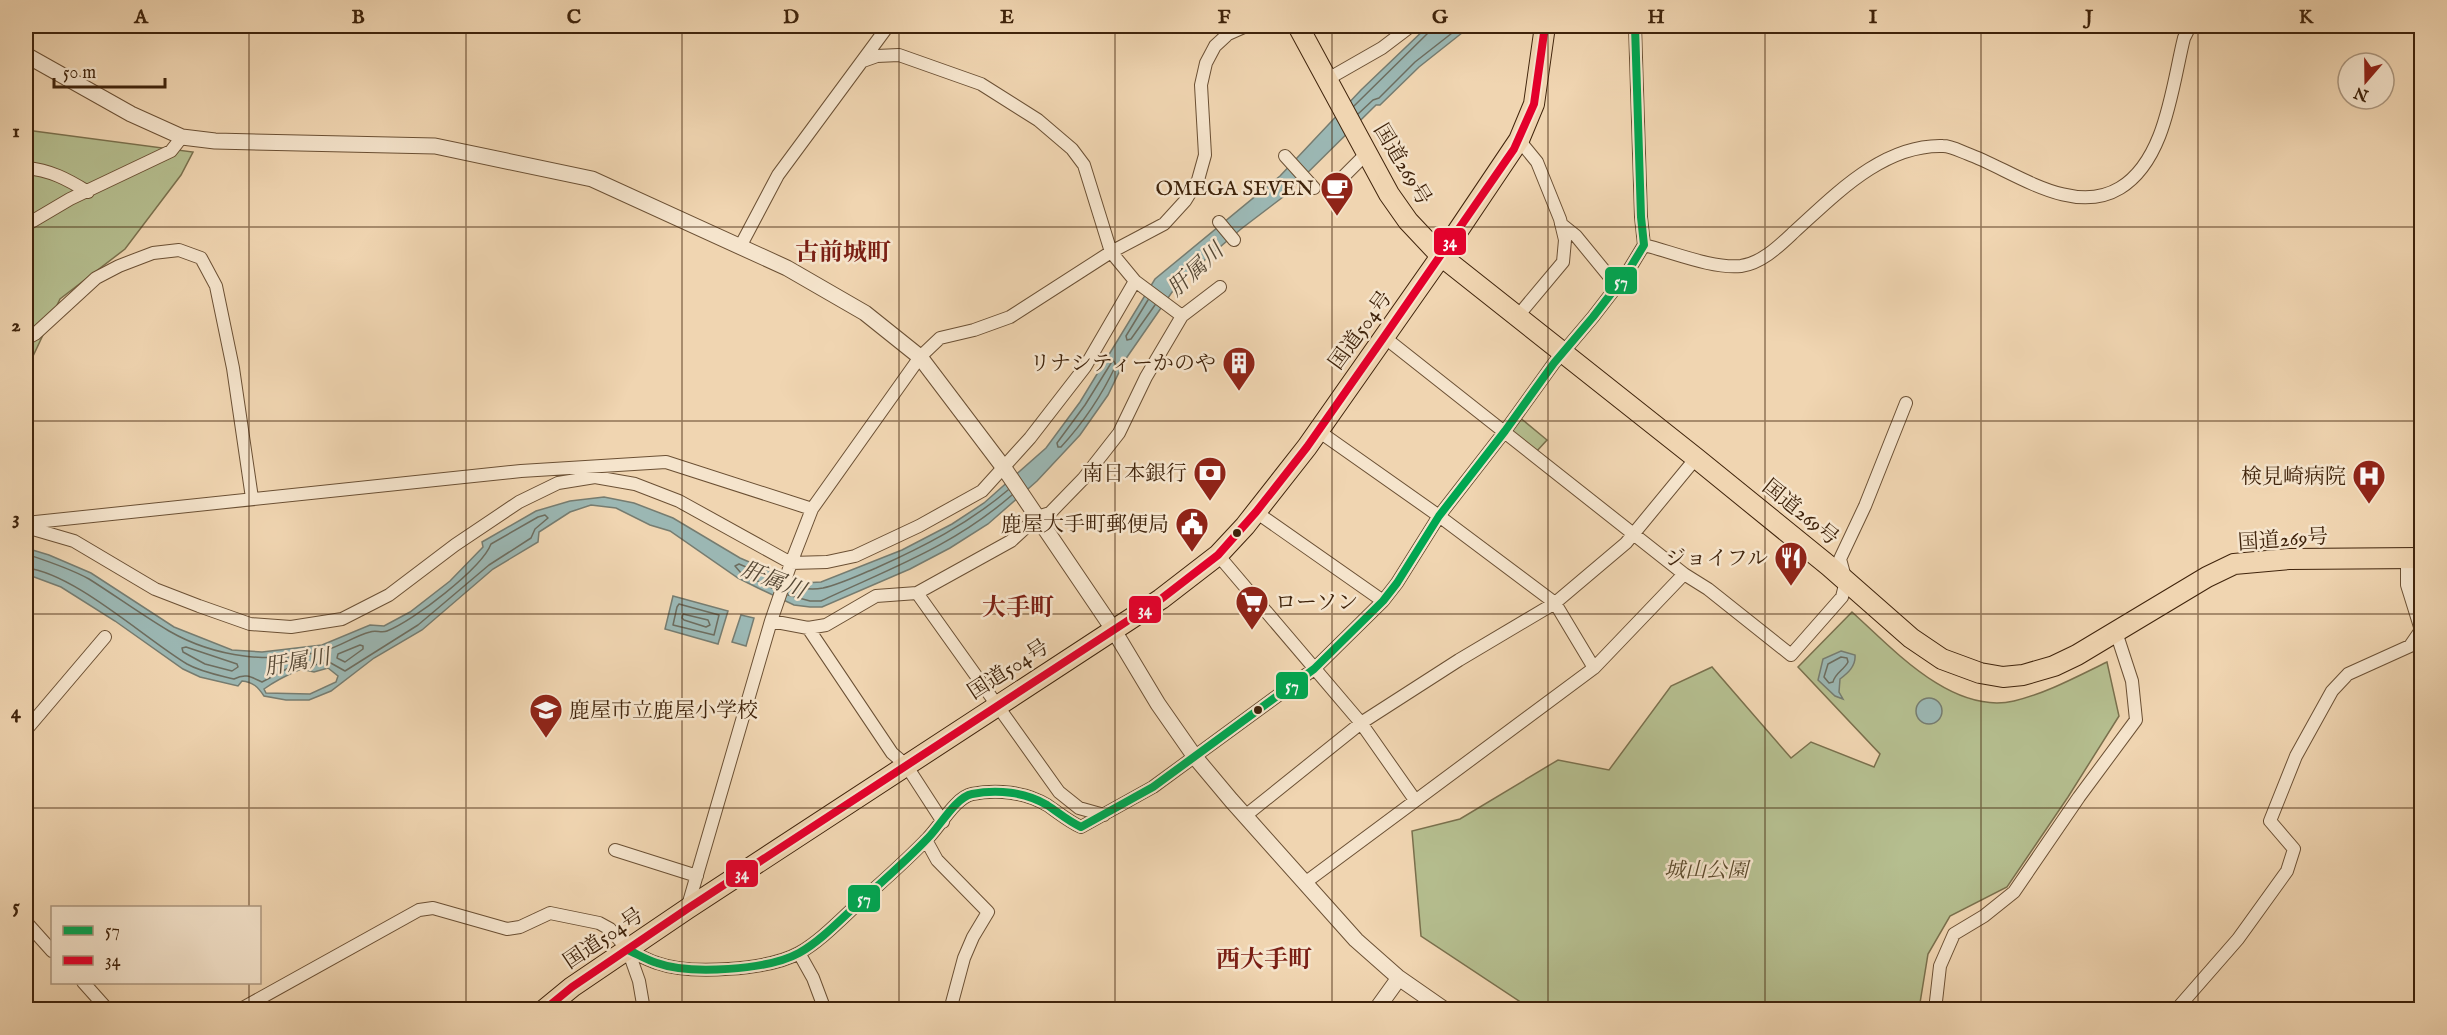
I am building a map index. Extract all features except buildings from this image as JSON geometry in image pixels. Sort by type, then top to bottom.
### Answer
[{"type":"main road","name":"国道269号","points":[[1298,26],[1389,194],[1408,221],[1441,256],[1696,458],[1919,643],[1942,659],[1980,673],[2003,677],[2023,675],[2077,656],[2234,564],[2289,559],[2414,559]]},
{"type":"main road","name":"国道504号","points":[[544,1010],[573,987],[687,909],[1161,599],[1218,555],[1256,512],[1317,430],[1441,256],[1519,140],[1534,105],[1545,26]]},
{"type":"street","points":[[741,245],[778,174],[888,26]]},
{"type":"street","points":[[687,909],[771,621],[812,509],[920,357],[940,338],[974,330],[1010,316],[1111,252],[1164,224],[1185,201],[1198,180],[1205,155],[1201,84],[1206,63],[1215,46],[1228,34],[1246,26]]},
{"type":"street","points":[[1330,86],[1412,26]]},
{"type":"street","points":[[628,950],[657,964],[687,969],[763,965],[799,953],[840,921],[926,840],[953,807],[970,794],[1004,792],[1025,795],[1081,827],[1153,787],[1314,669],[1383,601],[1439,516],[1505,431],[1540,381],[1617,286],[1644,245],[1641,217],[1635,26]]},
{"type":"street","points":[[1644,245],[1712,263],[1740,266],[1754,262],[1773,250],[1845,186],[1894,155],[1916,147],[1945,146],[1987,161],[2050,191],[2079,199],[2104,196],[2122,187],[2149,159],[2160,137],[2184,38],[2190,26]]},
{"type":"street","points":[[26,55],[131,114],[182,137],[215,141],[435,146],[592,179],[741,245],[787,268],[865,313],[920,357],[1004,468],[1113,629],[1158,704],[1195,757],[1356,939],[1399,978],[1445,1010]]},
{"type":"street","points":[[863,61],[877,56],[899,55],[981,84],[1038,120],[1072,148],[1084,165],[1111,252],[1138,283],[1180,315]]},
{"type":"street","points":[[26,225],[171,151],[182,137]]},
{"type":"street","points":[[1517,317],[1563,262],[1565,240],[1537,162],[1519,140]]},
{"type":"street","points":[[1337,183],[1365,150]]},
{"type":"street","points":[[1285,156],[1314,188]]},
{"type":"street","points":[[26,168],[41,169],[65,178],[88,192]]},
{"type":"street","points":[[1219,222],[1234,240]]},
{"type":"street","points":[[1561,224],[1576,236],[1617,286]]},
{"type":"street","points":[[26,339],[35,334],[96,278],[119,266],[153,253],[179,250],[201,258],[216,286],[226,333],[252,498]]},
{"type":"street","points":[[26,525],[74,541],[155,589],[199,606],[250,624],[291,627],[342,619],[389,595],[455,545],[519,502],[558,483],[595,477],[635,484],[679,501],[791,563],[827,562],[855,556],[919,526],[982,491],[1030,438],[1085,367],[1138,283]]},
{"type":"street","points":[[771,621],[808,628],[826,625],[876,596],[917,593],[1011,541],[1036,517],[1050,513],[1083,479],[1119,433],[1180,315],[1220,287]]},
{"type":"street","points":[[1384,337],[1684,574],[1708,589],[1791,655],[1842,597],[1846,581],[1840,559],[1906,403]]},
{"type":"street","points":[[1317,430],[1439,516],[1555,603],[1594,669]]},
{"type":"street","points":[[1245,816],[1361,723],[1459,660],[1555,603],[1634,534],[1696,458]]},
{"type":"street","points":[[26,525],[252,498],[521,471],[666,462],[812,509]]},
{"type":"street","points":[[1256,512],[1383,601]]},
{"type":"street","points":[[1218,555],[1361,723],[1415,800]]},
{"type":"street","points":[[2176,1010],[2238,939],[2287,871],[2294,849],[2270,821],[2296,756],[2332,691],[2348,674],[2410,646],[2421,630],[2407,585],[2414,559]]},
{"type":"street","points":[[1306,882],[1594,669],[1684,574]]},
{"type":"street","points":[[917,593],[1059,792],[1079,808],[1104,815]]},
{"type":"street","points":[[808,628],[892,753],[906,765],[943,822]]},
{"type":"street","points":[[1935,1010],[1940,966],[1954,934],[1984,916],[2014,892],[2079,797],[2136,720],[2132,681],[2116,632]]},
{"type":"street","points":[[26,730],[105,637]]},
{"type":"street","points":[[926,840],[937,860],[988,912],[972,937],[950,1010]]},
{"type":"street","points":[[615,850],[697,876]]},
{"type":"street","points":[[239,1010],[419,910],[434,908],[507,929],[520,927],[550,913],[599,923],[610,929],[628,950],[639,981],[644,1010]]},
{"type":"street","points":[[26,922],[51,950]]},
{"type":"street","points":[[799,953],[813,978],[825,1010]]},
{"type":"street","points":[[1376,1010],[1399,978]]},
{"type":"street","points":[[84,984],[108,1010]]},
{"type":"street","points":[[564,1010],[573,987]]},
{"type":"green space","points":[[26,130],[193,152],[181,175],[125,249],[60,299],[26,371]]},
{"type":"green space","points":[[1518,416],[1547,440],[1536,452],[1508,430]]},
{"type":"green space","name":"城山公園","points":[[1852,612],[1925,676],[1946,689],[1968,698],[1991,703],[2014,701],[2038,694],[2107,662],[2119,716],[2007,887],[1950,916],[1928,954],[1919,1009],[1531,1009],[1421,936],[1412,831],[1460,819],[1558,760],[1609,770],[1671,686],[1712,667],[1791,758],[1811,742],[1874,767],[1880,754],[1798,667]]},
{"type":"water","name":"肝属川","points":[[1428,26],[1467,26],[1467,29],[1419,67],[1380,105],[1376,105],[1283,197],[1241,229],[1179,282],[1125,360],[1108,395],[1080,435],[1037,481],[988,524],[950,548],[910,569],[822,607],[794,605],[738,578],[670,531],[650,525],[616,508],[591,505],[570,512],[539,532],[538,542],[493,569],[422,630],[374,658],[331,691],[309,700],[286,700],[264,696],[249,682],[242,681],[238,686],[200,677],[183,669],[115,621],[61,587],[26,574],[26,548],[91,573],[174,627],[232,650],[262,652],[322,645],[370,625],[384,626],[410,612],[450,581],[483,547],[482,542],[536,511],[570,501],[604,497],[634,503],[673,518],[740,558],[770,571],[803,583],[821,582],[902,550],[952,524],[984,503],[1046,448],[1080,402],[1155,279],[1280,176],[1361,90]],"holes":[[[328,668],[338,676],[336,682],[310,694],[266,693],[264,689],[301,669],[314,672]]]},
{"type":"water","points":[[673,596],[728,611],[718,644],[665,629]]},
{"type":"water","points":[[741,615],[754,618],[746,646],[732,642]]},
{"type":"water","points":[[1841,651],[1855,655],[1853,666],[1840,679],[1839,692],[1843,699],[1835,696],[1818,680],[1823,659]]},
{"type":"water","points":[[1929,698],[1938,702],[1942,711],[1938,720],[1929,724],[1920,720],[1916,711],[1920,702]]},
{"type":"transit line","name":"34","points":[[544,1010],[572,987],[687,909],[1161,599],[1218,555],[1256,512],[1307,447],[1514,149],[1534,104],[1545,26]]},
{"type":"transit line","name":"57","points":[[628,950],[657,963],[689,969],[749,967],[785,959],[807,948],[832,928],[912,854],[933,833],[954,806],[966,796],[991,792],[1020,794],[1047,805],[1081,827],[1153,787],[1314,669],[1383,601],[1439,516],[1554,363],[1627,273],[1644,245],[1641,217],[1635,26]]},
{"type":"place","name":"OMEGA SEVEN","points":[[1337,217]]},
{"type":"place","name":"リナシティーかのや","points":[[1239,392]]},
{"type":"place","name":"南日本銀行","points":[[1210,502]]},
{"type":"place","name":"検見崎病院","points":[[2369,505]]},
{"type":"place","name":"鹿屋大手町郵便局","points":[[1192,553]]},
{"type":"place","name":"ジョイフル","points":[[1791,587]]},
{"type":"place","name":"ローソン","points":[[1252,631]]},
{"type":"place","name":"鹿屋市立鹿屋小学校","points":[[546,739]]},
{"type":"district","name":"古前城町","points":[[843,252]]},
{"type":"district","name":"大手町","points":[[1018,607]]},
{"type":"district","name":"西大手町","points":[[1264,959]]}]
